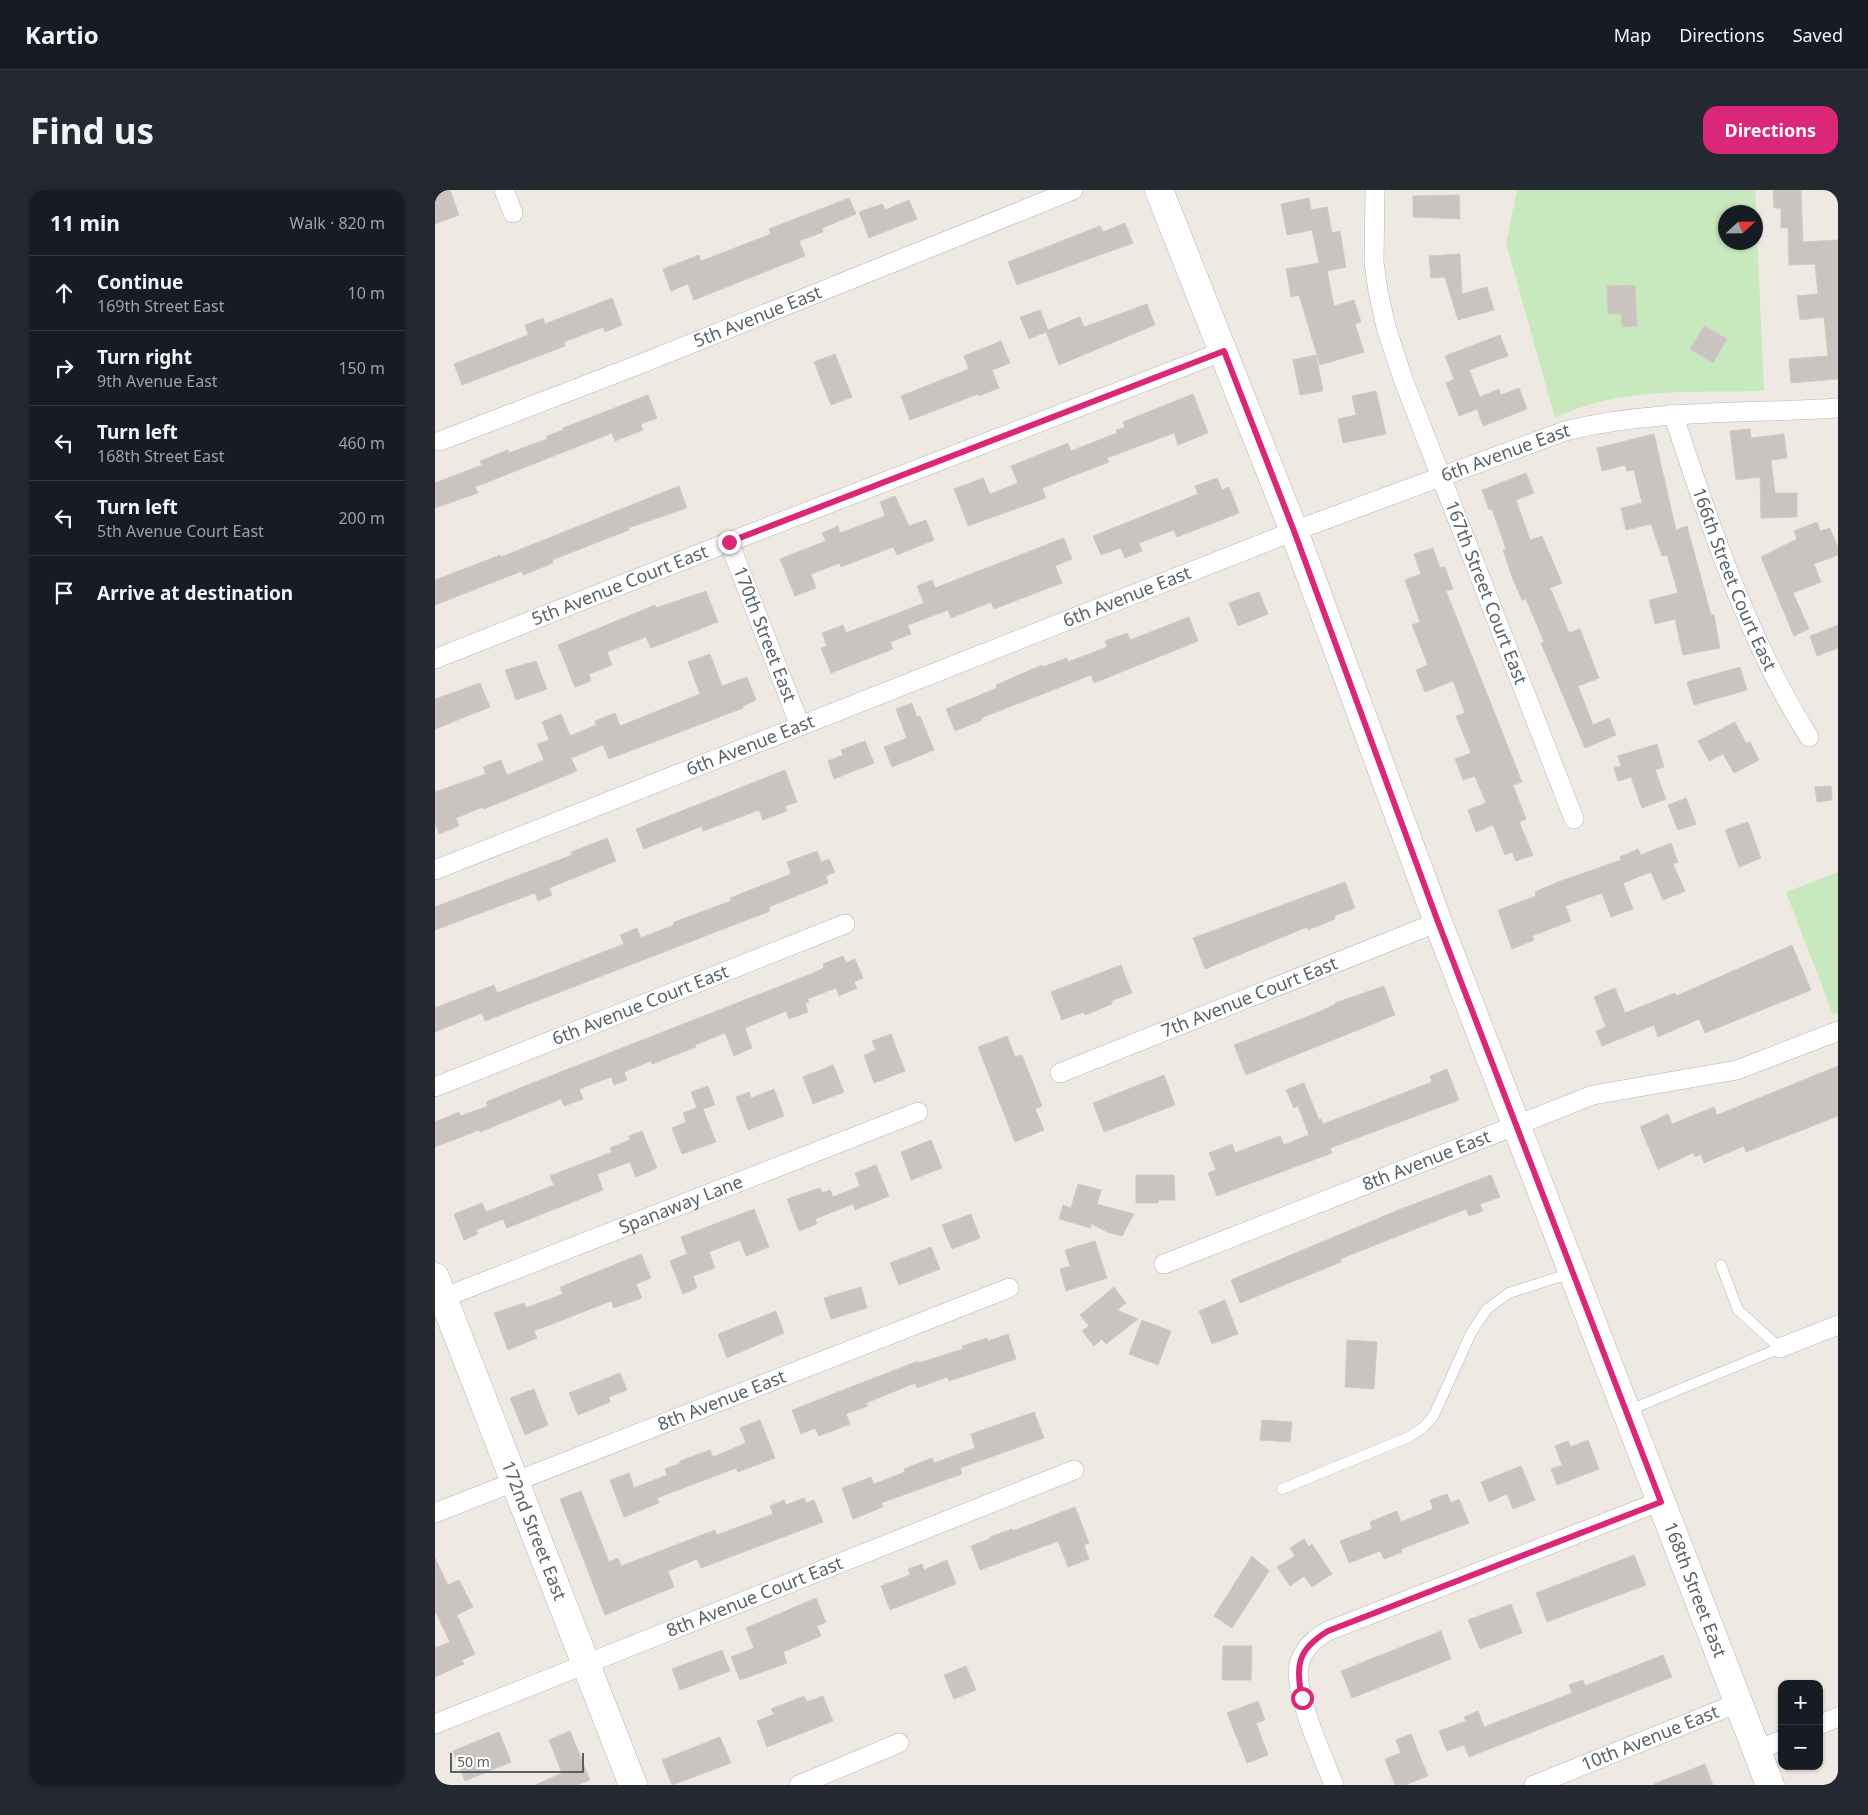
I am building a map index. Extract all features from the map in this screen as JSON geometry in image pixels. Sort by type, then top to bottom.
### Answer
[{"type":"street","points":[[504,190],[513,213]]},
{"type":"street","name":"5th Avenue East","points":[[440,441],[643,363],[1073,190]]},
{"type":"street","name":"168th Street East","points":[[1159,190],[1294,531],[1438,922],[1770,1785]]},
{"type":"street","name":"167th Street Court East","points":[[1375,190],[1374,262],[1386,327],[1403,379],[1574,819]]},
{"type":"street","name":"5th Avenue Court East","points":[[435,659],[729,542],[1224,351]]},
{"type":"street","name":"6th Avenue East","points":[[435,870],[1294,531],[1565,431],[1603,422],[1673,414],[1838,408]]},
{"type":"street","name":"166th Street Court East","points":[[1673,414],[1721,550],[1788,704],[1809,737]]},
{"type":"street","name":"170th Street East","points":[[729,542],[800,726]]},
{"type":"street","name":"7th Avenue Court East","points":[[1060,1073],[1438,922]]},
{"type":"street","name":"6th Avenue Court East","points":[[435,1087],[845,924]]},
{"type":"street","name":"8th Avenue East","points":[[1164,1264],[1516,1127],[1593,1095],[1737,1070],[1838,1031]]},
{"type":"street","name":"Spanaway Lane","points":[[438,1292],[918,1112]]},
{"type":"street","name":"8th Avenue East","points":[[435,1513],[1009,1288]]},
{"type":"street","name":"172nd Street East","points":[[438,1292],[515,1482],[633,1785]]},
{"type":"street","points":[[1780,1348],[1838,1325]]},
{"type":"street","name":"8th Avenue Court East","points":[[435,1724],[1074,1470]]},
{"type":"street","points":[[1334,1785],[1302,1698],[1297,1675],[1304,1652],[1317,1637],[1328,1631],[1661,1502]]},
{"type":"street","name":"10th Avenue East","points":[[1534,1785],[1738,1703]]},
{"type":"street","points":[[1823,1723],[1838,1717]]},
{"type":"street","points":[[1757,1750],[1778,1742]]},
{"type":"street","points":[[799,1785],[899,1743]]},
{"type":"lane","points":[[1626,1412],[1780,1348],[1738,1310],[1721,1265]]},
{"type":"lane","points":[[1282,1489],[1409,1437],[1424,1427],[1434,1415],[1471,1333],[1487,1308],[1509,1293],[1572,1272]]},
{"type":"green space","points":[[1517,190],[1755,190],[1756,205],[1718,205],[1718,250],[1758,250],[1764,391],[1684,392],[1631,396],[1580,408],[1555,418],[1506,243]]},
{"type":"green space","points":[[1838,872],[1838,1013],[1833,1015],[1786,892]]},
{"type":"building","points":[[450,190],[459,215],[435,224],[435,195]]},
{"type":"building","points":[[1773,190],[1801,190],[1803,242],[1838,240],[1838,379],[1791,383],[1789,359],[1828,356],[1824,317],[1800,320],[1797,296],[1818,294],[1815,264],[1789,265],[1788,228],[1781,228],[1781,208],[1774,208]]},
{"type":"building","points":[[1459,195],[1460,219],[1413,217],[1413,196]]},
{"type":"building","points":[[849,198],[856,214],[822,228],[823,232],[799,241],[805,256],[694,300],[688,284],[671,291],[663,269],[699,255],[701,261],[771,234],[769,229]]},
{"type":"building","points":[[1309,198],[1311,210],[1327,207],[1332,233],[1340,231],[1346,267],[1327,271],[1334,306],[1354,300],[1361,322],[1355,324],[1364,352],[1320,365],[1299,295],[1291,297],[1286,269],[1319,263],[1312,230],[1287,235],[1281,204]]},
{"type":"building","points":[[909,200],[917,219],[869,238],[859,212],[882,204],[885,210]]},
{"type":"building","points":[[1125,223],[1133,243],[1017,285],[1008,262],[1100,226],[1103,232]]},
{"type":"building","points":[[1460,254],[1462,294],[1487,287],[1494,310],[1458,320],[1445,277],[1431,278],[1429,256]]},
{"type":"building","points":[[1635,285],[1637,326],[1622,327],[1621,314],[1608,314],[1607,286]]},
{"type":"building","points":[[612,298],[622,325],[605,332],[603,327],[564,342],[565,346],[462,385],[454,364],[528,335],[525,325],[543,318],[545,324]]},
{"type":"building","points":[[1147,304],[1155,325],[1059,365],[1046,332],[1029,339],[1020,317],[1040,310],[1048,330],[1080,317],[1084,327]]},
{"type":"building","points":[[1704,326],[1727,339],[1713,363],[1690,349]]},
{"type":"building","points":[[1500,335],[1508,356],[1469,370],[1480,397],[1499,389],[1501,395],[1519,388],[1527,409],[1483,426],[1477,409],[1459,416],[1446,383],[1454,379],[1445,356]]},
{"type":"building","points":[[1001,341],[1010,363],[992,370],[999,388],[910,420],[901,396],[969,369],[964,356]]},
{"type":"building","points":[[835,354],[852,397],[831,405],[814,362]]},
{"type":"building","points":[[1316,355],[1323,391],[1300,395],[1293,360]]},
{"type":"building","points":[[1376,391],[1386,434],[1343,443],[1338,419],[1356,415],[1352,396]]},
{"type":"building","points":[[1193,394],[1208,433],[1178,445],[1174,433],[1107,458],[1109,462],[1042,488],[1046,498],[968,526],[954,489],[983,478],[990,494],[1018,483],[1011,466],[1068,443],[1071,451],[1117,433],[1116,430],[1125,427],[1123,422]]},
{"type":"building","points":[[648,395],[657,418],[641,424],[643,430],[615,441],[612,433],[475,487],[478,493],[435,508],[435,483],[482,465],[480,461],[508,450],[509,453],[547,439],[547,436],[563,430],[563,428]]},
{"type":"building","points":[[1750,429],[1751,438],[1784,434],[1787,458],[1771,460],[1775,493],[1797,493],[1797,517],[1761,518],[1760,477],[1736,480],[1730,431]]},
{"type":"building","points":[[1654,434],[1676,530],[1687,526],[1711,615],[1714,615],[1720,648],[1683,655],[1675,619],[1655,624],[1649,600],[1678,593],[1667,555],[1662,556],[1651,524],[1626,530],[1621,508],[1642,503],[1634,470],[1627,471],[1625,465],[1602,471],[1597,448]]},
{"type":"building","points":[[1526,473],[1534,493],[1516,500],[1530,540],[1542,536],[1562,583],[1550,588],[1569,633],[1580,629],[1599,678],[1578,686],[1593,725],[1609,718],[1616,735],[1585,748],[1541,643],[1544,642],[1526,599],[1522,600],[1512,577],[1503,550],[1506,549],[1492,509],[1489,510],[1482,490]]},
{"type":"building","points":[[1217,478],[1222,490],[1229,487],[1239,513],[1177,537],[1174,530],[1139,543],[1142,551],[1125,558],[1121,548],[1101,555],[1093,536],[1198,494],[1195,486]]},
{"type":"building","points":[[679,486],[687,508],[628,528],[629,530],[552,560],[553,563],[523,575],[522,571],[435,605],[435,580],[500,555],[501,557]]},
{"type":"building","points":[[895,496],[909,526],[926,520],[934,540],[897,555],[893,547],[841,567],[840,563],[811,574],[816,588],[795,596],[780,559],[826,541],[822,533],[838,526],[840,533],[885,516],[880,502]]},
{"type":"building","points":[[1817,522],[1820,531],[1830,528],[1838,548],[1838,555],[1814,564],[1821,582],[1793,593],[1809,629],[1794,636],[1761,557],[1797,539],[1794,531]]},
{"type":"building","points":[[1064,538],[1072,559],[1055,566],[1062,583],[994,609],[991,602],[951,618],[948,610],[908,625],[911,634],[890,642],[893,649],[831,673],[821,648],[827,646],[822,633],[843,625],[846,633],[924,603],[917,586],[932,580],[935,588]]},
{"type":"building","points":[[1433,548],[1440,568],[1445,567],[1453,589],[1446,591],[1522,782],[1513,785],[1526,819],[1519,822],[1533,855],[1516,861],[1512,852],[1505,855],[1493,825],[1476,832],[1468,810],[1486,803],[1475,776],[1463,780],[1455,759],[1471,753],[1456,716],[1465,713],[1453,681],[1425,692],[1416,670],[1428,665],[1412,625],[1420,622],[1405,580],[1421,574],[1414,554]]},
{"type":"building","points":[[706,591],[718,622],[651,648],[646,637],[607,652],[612,665],[589,674],[591,681],[575,687],[558,645],[655,605],[656,608]]},
{"type":"building","points":[[1259,592],[1268,614],[1238,626],[1229,603]]},
{"type":"building","points":[[1189,617],[1198,641],[1094,683],[1091,675],[981,718],[982,720],[955,731],[946,709],[997,688],[996,685],[1042,665],[1043,667],[1067,658],[1068,662],[1107,647],[1105,641],[1127,633],[1130,640]]},
{"type":"building","points":[[1838,625],[1838,648],[1817,656],[1810,636]]},
{"type":"building","points":[[710,654],[722,686],[747,677],[756,700],[743,706],[743,708],[609,759],[603,745],[571,758],[577,771],[484,809],[483,807],[456,818],[459,826],[439,834],[435,823],[435,792],[486,774],[483,767],[501,760],[507,775],[544,760],[537,744],[549,740],[542,722],[561,714],[570,736],[596,725],[595,721],[615,713],[620,726],[700,694],[688,662]]},
{"type":"building","points":[[536,661],[547,689],[516,700],[505,670]]},
{"type":"building","points":[[1740,667],[1747,690],[1694,705],[1687,682]]},
{"type":"building","points":[[480,683],[490,707],[435,729],[435,699]]},
{"type":"building","points":[[912,703],[917,717],[920,716],[934,750],[892,767],[884,747],[907,738],[896,709]]},
{"type":"building","points":[[1735,722],[1746,743],[1750,742],[1759,760],[1734,773],[1723,754],[1709,761],[1698,741]]},
{"type":"building","points":[[865,741],[874,763],[834,779],[828,761],[843,755],[841,750]]},
{"type":"building","points":[[1657,744],[1664,767],[1655,770],[1666,799],[1642,808],[1631,777],[1618,781],[1614,768],[1621,766],[1618,756]]},
{"type":"building","points":[[785,770],[797,802],[785,806],[787,811],[763,820],[759,810],[703,831],[702,826],[644,849],[636,829]]},
{"type":"building","points":[[1831,786],[1832,800],[1817,802],[1815,787]]},
{"type":"building","points":[[1686,798],[1696,824],[1678,830],[1668,805]]},
{"type":"building","points":[[1748,822],[1761,858],[1739,867],[1725,830]]},
{"type":"building","points":[[607,838],[616,861],[549,888],[552,895],[538,901],[535,893],[435,930],[435,907],[572,855],[571,852]]},
{"type":"building","points":[[1671,843],[1678,862],[1673,864],[1685,891],[1663,900],[1651,872],[1623,883],[1633,909],[1611,917],[1602,893],[1565,906],[1571,921],[1532,936],[1534,940],[1512,949],[1498,910],[1536,896],[1535,892],[1558,882],[1621,860],[1620,857],[1638,849],[1641,855]]},
{"type":"building","points":[[817,851],[821,862],[829,859],[835,872],[826,876],[828,883],[769,907],[770,911],[485,1021],[482,1013],[435,1032],[435,1008],[494,985],[497,993],[624,944],[620,935],[637,928],[641,938],[674,925],[674,922],[731,901],[730,898],[791,874],[787,862]]},
{"type":"building","points":[[1345,882],[1355,908],[1334,916],[1335,919],[1308,930],[1307,927],[1205,969],[1193,938]]},
{"type":"building","points":[[1792,945],[1811,990],[1705,1033],[1699,1019],[1658,1037],[1654,1025],[1602,1046],[1596,1031],[1606,1027],[1594,997],[1615,988],[1625,1013],[1675,993],[1676,996]]},
{"type":"building","points":[[843,956],[846,963],[855,959],[863,978],[854,982],[857,988],[839,996],[836,988],[807,999],[809,1002],[805,1003],[808,1012],[789,1019],[786,1011],[745,1028],[752,1048],[734,1056],[725,1033],[695,1045],[696,1047],[652,1064],[651,1061],[624,1072],[627,1080],[614,1085],[611,1077],[579,1089],[583,1099],[564,1106],[561,1099],[480,1132],[479,1130],[435,1147],[435,1122],[459,1112],[461,1116],[488,1106],[486,1102],[811,974],[824,968],[823,964]]},
{"type":"building","points":[[1121,965],[1132,993],[1111,1001],[1112,1004],[1085,1015],[1084,1012],[1062,1020],[1051,992]]},
{"type":"building","points":[[1384,986],[1395,1015],[1246,1075],[1234,1045],[1314,1014],[1335,1003]]},
{"type":"building","points":[[891,1034],[905,1071],[874,1083],[864,1055],[876,1050],[872,1041]]},
{"type":"building","points":[[1007,1036],[1015,1057],[1022,1055],[1042,1106],[1035,1109],[1044,1130],[1015,1142],[978,1047]]},
{"type":"building","points":[[833,1065],[844,1092],[813,1104],[803,1077]]},
{"type":"building","points":[[1838,1066],[1838,1116],[1746,1152],[1744,1146],[1704,1163],[1701,1154],[1695,1157],[1693,1153],[1658,1169],[1640,1127],[1668,1114],[1672,1124],[1714,1107],[1717,1115]]},
{"type":"building","points":[[1447,1069],[1459,1100],[1330,1148],[1332,1153],[1217,1196],[1208,1173],[1216,1170],[1209,1153],[1232,1144],[1235,1153],[1280,1136],[1284,1145],[1309,1135],[1298,1106],[1294,1108],[1286,1090],[1304,1083],[1319,1120],[1321,1119],[1323,1124],[1432,1082],[1430,1076]]},
{"type":"building","points":[[1164,1075],[1175,1105],[1104,1132],[1093,1103]]},
{"type":"building","points":[[708,1086],[715,1105],[703,1109],[716,1142],[682,1154],[672,1128],[686,1122],[683,1113],[697,1108],[691,1092]]},
{"type":"building","points":[[774,1089],[784,1116],[748,1130],[736,1097],[749,1092],[751,1098]]},
{"type":"building","points":[[642,1131],[657,1168],[636,1177],[630,1162],[597,1174],[603,1190],[507,1228],[503,1219],[476,1230],[478,1234],[464,1240],[454,1214],[482,1203],[486,1212],[554,1185],[550,1176],[612,1152],[610,1148],[630,1140],[629,1136]]},
{"type":"building","points":[[931,1140],[942,1168],[911,1180],[901,1152]]},
{"type":"building","points":[[876,1165],[889,1196],[855,1210],[853,1204],[815,1219],[817,1224],[799,1231],[787,1199],[820,1188],[822,1193],[830,1190],[833,1197],[860,1186],[855,1173]]},
{"type":"building","points":[[1136,1175],[1174,1175],[1175,1200],[1158,1200],[1158,1203],[1136,1203]]},
{"type":"building","points":[[1491,1175],[1500,1197],[1480,1204],[1483,1211],[1469,1216],[1466,1209],[1340,1259],[1341,1262],[1240,1303],[1231,1280],[1401,1209]]},
{"type":"building","points":[[1078,1184],[1101,1190],[1097,1204],[1134,1214],[1122,1236],[1107,1232],[1090,1223],[1091,1228],[1059,1219],[1063,1205],[1071,1208]]},
{"type":"building","points":[[754,1209],[769,1247],[746,1256],[740,1240],[709,1252],[715,1268],[693,1276],[697,1288],[683,1294],[670,1261],[687,1254],[681,1237]]},
{"type":"building","points":[[971,1214],[980,1238],[952,1249],[942,1225]]},
{"type":"building","points":[[1095,1241],[1107,1278],[1066,1291],[1060,1269],[1070,1266],[1065,1250]]},
{"type":"building","points":[[931,1247],[940,1269],[899,1285],[890,1263]]},
{"type":"building","points":[[641,1254],[651,1278],[636,1284],[642,1298],[614,1308],[611,1301],[534,1331],[537,1338],[508,1350],[494,1313],[524,1303],[526,1308],[563,1294],[560,1287]]},
{"type":"building","points":[[861,1287],[867,1308],[831,1319],[824,1298]]},
{"type":"building","points":[[1114,1287],[1126,1303],[1117,1310],[1138,1319],[1106,1344],[1102,1339],[1094,1346],[1082,1331],[1089,1326],[1080,1315]]},
{"type":"building","points":[[1225,1300],[1238,1334],[1212,1344],[1199,1311]]},
{"type":"building","points":[[776,1311],[784,1333],[727,1358],[718,1334]]},
{"type":"building","points":[[1142,1320],[1171,1331],[1158,1365],[1129,1354]]},
{"type":"building","points":[[1008,1334],[1016,1359],[949,1381],[947,1377],[917,1388],[915,1383],[866,1403],[868,1406],[846,1414],[850,1424],[819,1436],[815,1428],[801,1434],[792,1410],[918,1361],[919,1363],[963,1349],[962,1346],[987,1338],[988,1341]]},
{"type":"building","points":[[1347,1340],[1377,1342],[1374,1389],[1345,1387]]},
{"type":"building","points":[[620,1373],[627,1390],[609,1397],[610,1402],[578,1415],[569,1393]]},
{"type":"building","points":[[534,1389],[548,1425],[525,1435],[510,1398]]},
{"type":"building","points":[[1034,1412],[1044,1438],[960,1468],[962,1474],[881,1503],[883,1507],[853,1519],[842,1488],[871,1477],[874,1484],[905,1472],[904,1469],[932,1458],[934,1463],[975,1448],[971,1434]]},
{"type":"building","points":[[760,1420],[775,1458],[738,1472],[736,1468],[657,1498],[659,1503],[624,1517],[610,1480],[629,1473],[634,1488],[667,1475],[665,1469],[681,1463],[680,1461],[710,1450],[713,1457],[746,1443],[740,1428]]},
{"type":"building","points":[[1262,1420],[1292,1422],[1290,1442],[1260,1440]]},
{"type":"building","points":[[1588,1440],[1599,1469],[1557,1485],[1551,1469],[1562,1465],[1555,1446],[1568,1441],[1571,1447]]},
{"type":"building","points":[[1521,1466],[1535,1500],[1513,1509],[1507,1494],[1489,1502],[1481,1482]]},
{"type":"building","points":[[581,1491],[609,1562],[618,1558],[621,1566],[715,1530],[717,1535],[773,1514],[770,1506],[784,1500],[786,1505],[804,1498],[806,1503],[814,1500],[823,1522],[701,1568],[697,1559],[668,1571],[674,1587],[605,1615],[560,1499]]},
{"type":"building","points":[[1447,1494],[1451,1503],[1459,1499],[1469,1523],[1401,1549],[1402,1552],[1384,1559],[1380,1551],[1349,1563],[1340,1541],[1372,1529],[1370,1522],[1397,1511],[1401,1522],[1433,1509],[1430,1500]]},
{"type":"building","points":[[1075,1507],[1089,1543],[1084,1545],[1089,1559],[1068,1567],[1058,1541],[980,1570],[971,1546],[990,1539],[990,1537],[1012,1529],[1013,1531]]},
{"type":"building","points":[[1304,1539],[1309,1547],[1312,1544],[1332,1574],[1312,1587],[1304,1576],[1290,1586],[1277,1567],[1295,1556],[1290,1548]]},
{"type":"building","points":[[1634,1555],[1646,1585],[1547,1622],[1536,1593]]},
{"type":"building","points":[[1252,1556],[1269,1571],[1232,1628],[1214,1616]]},
{"type":"building","points":[[435,1558],[448,1585],[459,1580],[473,1607],[457,1615],[475,1654],[462,1660],[464,1664],[435,1677],[435,1648],[450,1642],[435,1611]]},
{"type":"building","points":[[947,1560],[956,1584],[890,1610],[881,1586],[910,1575],[908,1569],[922,1564],[924,1570]]},
{"type":"building","points":[[816,1598],[826,1622],[817,1626],[821,1636],[783,1652],[787,1663],[740,1680],[731,1657],[754,1648],[746,1628]]},
{"type":"building","points":[[1511,1604],[1522,1633],[1480,1649],[1468,1620]]},
{"type":"building","points":[[1441,1631],[1451,1659],[1352,1698],[1341,1671]]},
{"type":"building","points":[[1223,1646],[1252,1646],[1251,1680],[1222,1680]]},
{"type":"building","points":[[722,1650],[730,1671],[680,1690],[672,1669]]},
{"type":"building","points":[[1663,1655],[1672,1677],[1469,1757],[1464,1745],[1447,1751],[1439,1731],[1466,1721],[1464,1717],[1478,1711],[1484,1727],[1572,1693],[1569,1685],[1583,1680],[1585,1686]]},
{"type":"building","points":[[966,1666],[976,1690],[954,1699],[944,1675]]},
{"type":"building","points":[[804,1696],[807,1702],[823,1696],[833,1721],[767,1747],[757,1721],[774,1714],[771,1709]]},
{"type":"building","points":[[1258,1701],[1265,1720],[1256,1723],[1268,1755],[1247,1763],[1227,1713]]},
{"type":"building","points":[[570,1731],[590,1780],[577,1785],[535,1785],[562,1773],[549,1740]]},
{"type":"building","points":[[499,1732],[511,1762],[465,1781],[453,1751]]},
{"type":"building","points":[[1411,1734],[1428,1776],[1405,1785],[1395,1785],[1385,1759],[1401,1753],[1396,1740]]},
{"type":"building","points":[[720,1737],[731,1763],[672,1785],[662,1760]]},
{"type":"building","points":[[1705,1764],[1713,1785],[1654,1785],[1654,1784]]},
{"type":"route","points":[[729,542],[1224,351],[1294,531],[1438,922],[1661,1502],[1328,1631],[1317,1637],[1304,1652],[1299,1662],[1297,1675],[1302,1698]]}]
